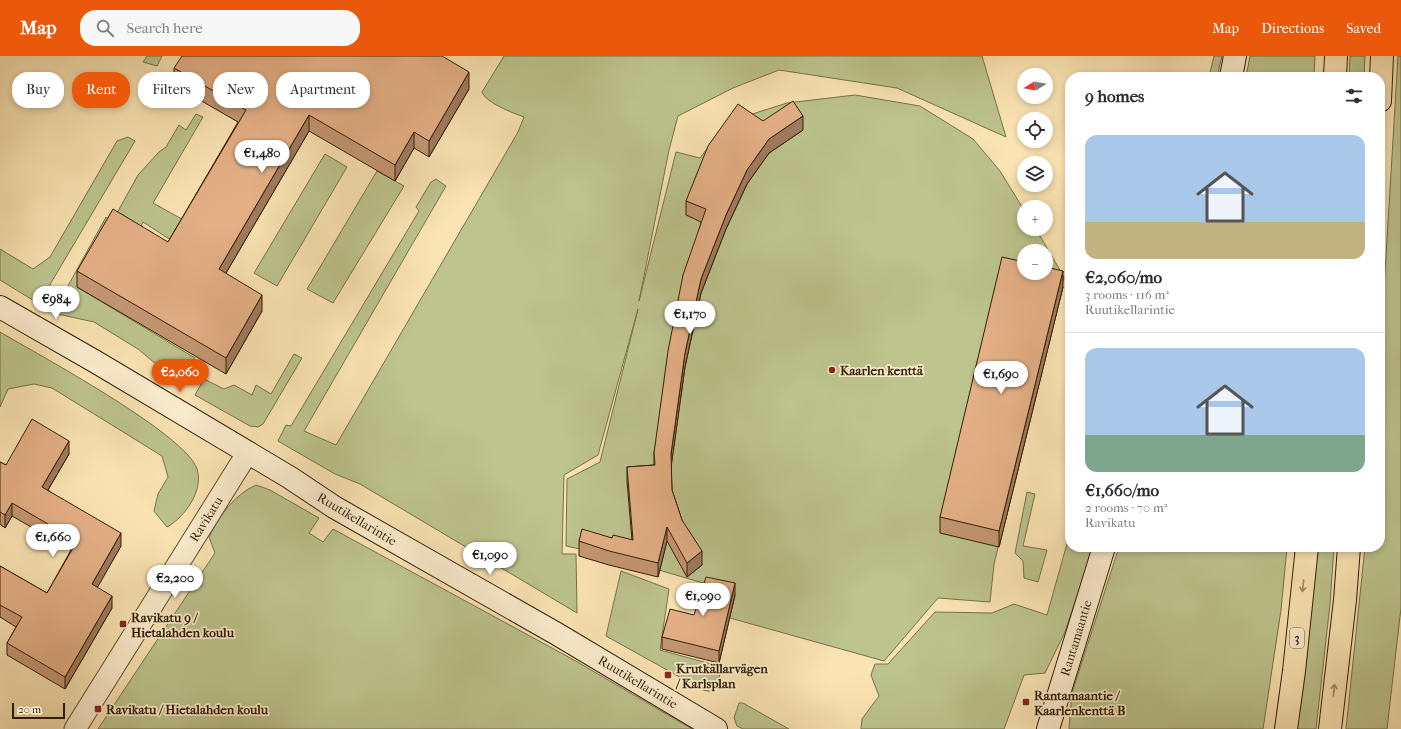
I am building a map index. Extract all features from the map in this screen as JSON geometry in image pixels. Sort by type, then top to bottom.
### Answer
[{"type":"highway","points":[[1335,72],[1336,56]]},
{"type":"highway","points":[[1381,72],[1382,56]]},
{"type":"highway","name":"3","points":[[1286,729],[1294,671],[1306,552]]},
{"type":"highway","points":[[1330,729],[1345,600],[1349,552]]},
{"type":"main road","points":[[1232,72],[1236,56]]},
{"type":"main road","name":"Ruutikellarintie","points":[[0,307],[248,452],[334,507],[557,634],[716,729]]},
{"type":"main road","name":"Rantamaantie","points":[[1048,729],[1102,552]]},
{"type":"street","name":"Ravikatu","points":[[75,729],[248,452]]},
{"type":"green space","points":[[147,56],[162,56],[157,66],[143,62]]},
{"type":"green space","name":"Kaarlen kenttä","points":[[504,56],[982,56],[1006,137],[897,88],[779,70],[733,88],[678,116],[669,150],[639,301],[676,152],[700,158],[727,122],[787,103],[855,95],[920,106],[973,139],[1000,171],[1018,200],[1017,236],[1040,236],[1045,244],[1017,244],[1017,280],[1053,280],[1053,258],[1064,277],[994,564],[990,602],[938,598],[884,661],[712,613],[717,587],[604,554],[566,546],[567,479],[600,462],[638,309],[598,455],[564,475],[562,554],[576,554],[577,613],[360,484],[335,474],[278,441],[286,425],[291,426],[419,211],[416,207],[431,182],[436,179],[446,186],[304,431],[336,445],[518,132],[524,117],[494,104],[482,92]]},
{"type":"green space","points":[[1214,56],[1222,56],[1218,72],[1210,72]]},
{"type":"green space","points":[[1250,56],[1315,56],[1314,72],[1247,72]]},
{"type":"green space","points":[[1350,56],[1365,56],[1364,72],[1349,72]]},
{"type":"green space","points":[[1398,56],[1401,56],[1401,608],[1387,729],[1346,729],[1364,552],[1385,552],[1385,273]]},
{"type":"green space","points":[[196,114],[203,117],[153,203],[189,223],[177,244],[143,222],[140,228],[117,213],[138,175],[159,152],[166,147],[179,125],[186,130]]},
{"type":"green space","points":[[128,137],[135,141],[42,298],[36,302],[0,280],[0,249],[33,269],[50,257],[117,141]]},
{"type":"green space","points":[[325,154],[347,167],[277,286],[254,273]]},
{"type":"green space","points":[[377,171],[404,186],[333,303],[307,289]]},
{"type":"green space","points":[[106,217],[114,222],[77,287],[195,358],[180,384],[138,349],[94,322],[53,313]]},
{"type":"green space","points":[[0,332],[76,376],[140,416],[167,436],[187,454],[197,469],[198,486],[191,502],[180,517],[167,527],[154,511],[158,494],[168,477],[162,456],[52,388],[34,384],[8,389],[0,407]]},
{"type":"green space","points":[[294,354],[302,358],[263,424],[258,427],[250,426],[195,395],[204,379],[224,389],[234,385],[252,395],[256,385],[271,394]]},
{"type":"green space","points":[[256,485],[270,490],[319,518],[309,533],[323,542],[333,529],[574,660],[692,729],[98,729],[215,553],[209,537],[218,521],[234,500],[248,489]]},
{"type":"green space","points":[[1027,492],[1035,494],[1023,546],[1047,550],[1038,582],[1024,578],[1023,561],[1015,553]]},
{"type":"green space","points":[[1065,551],[1091,552],[1065,632],[1045,673],[1024,675],[1004,729],[861,729],[862,719],[879,696],[871,675],[875,664],[888,664],[935,612],[992,613],[1014,604],[1047,615]]},
{"type":"green space","points":[[1117,552],[1287,552],[1281,610],[1263,729],[1069,729],[1072,693]]},
{"type":"green space","points":[[1315,552],[1334,552],[1330,604],[1316,729],[1297,729]]},
{"type":"green space","points":[[621,571],[669,589],[660,650],[722,667],[716,689],[713,692],[703,690],[606,636]]},
{"type":"green space","points":[[739,703],[743,703],[789,729],[743,729],[737,726],[734,718]]},
{"type":"building","points":[[182,56],[442,56],[469,72],[429,141],[414,132],[395,165],[309,115],[219,269],[262,295],[226,358],[77,271],[113,209],[168,242],[246,110],[243,108],[268,108],[268,72],[213,72],[213,91],[205,86],[205,72],[181,72],[174,68]]},
{"type":"building","points":[[793,101],[803,116],[769,139],[747,170],[726,215],[701,279],[685,353],[671,454],[672,490],[682,520],[702,551],[687,563],[667,527],[658,563],[609,551],[579,541],[582,529],[612,538],[613,535],[633,540],[627,467],[655,465],[654,453],[668,351],[683,275],[706,209],[686,201],[708,146],[738,104],[763,121]]},
{"type":"building","points":[[1002,257],[1017,260],[1017,280],[1053,280],[1053,269],[1063,271],[999,531],[940,517]]},
{"type":"building","points":[[32,419],[69,441],[42,487],[121,533],[92,584],[112,596],[65,677],[7,643],[22,617],[0,605],[0,566],[47,593],[77,541],[12,503],[5,515],[0,512],[0,462],[6,465]]},
{"type":"building","points":[[706,577],[735,583],[719,651],[662,637],[670,609],[694,615]]},
{"type":"place","name":"Kaarlen kenttä","points":[[832,370]]},
{"type":"place","name":"Ravikatu 9 / Hietalahden koulu","points":[[123,624]]},
{"type":"place","name":"Krutkällarvägen / Karlsplan","points":[[668,675]]},
{"type":"place","name":"Rantamaantie / Kaarlenkenttä B","points":[[1026,702]]},
{"type":"place","name":"Ravikatu / Hietalahden koulu","points":[[98,709]]}]
